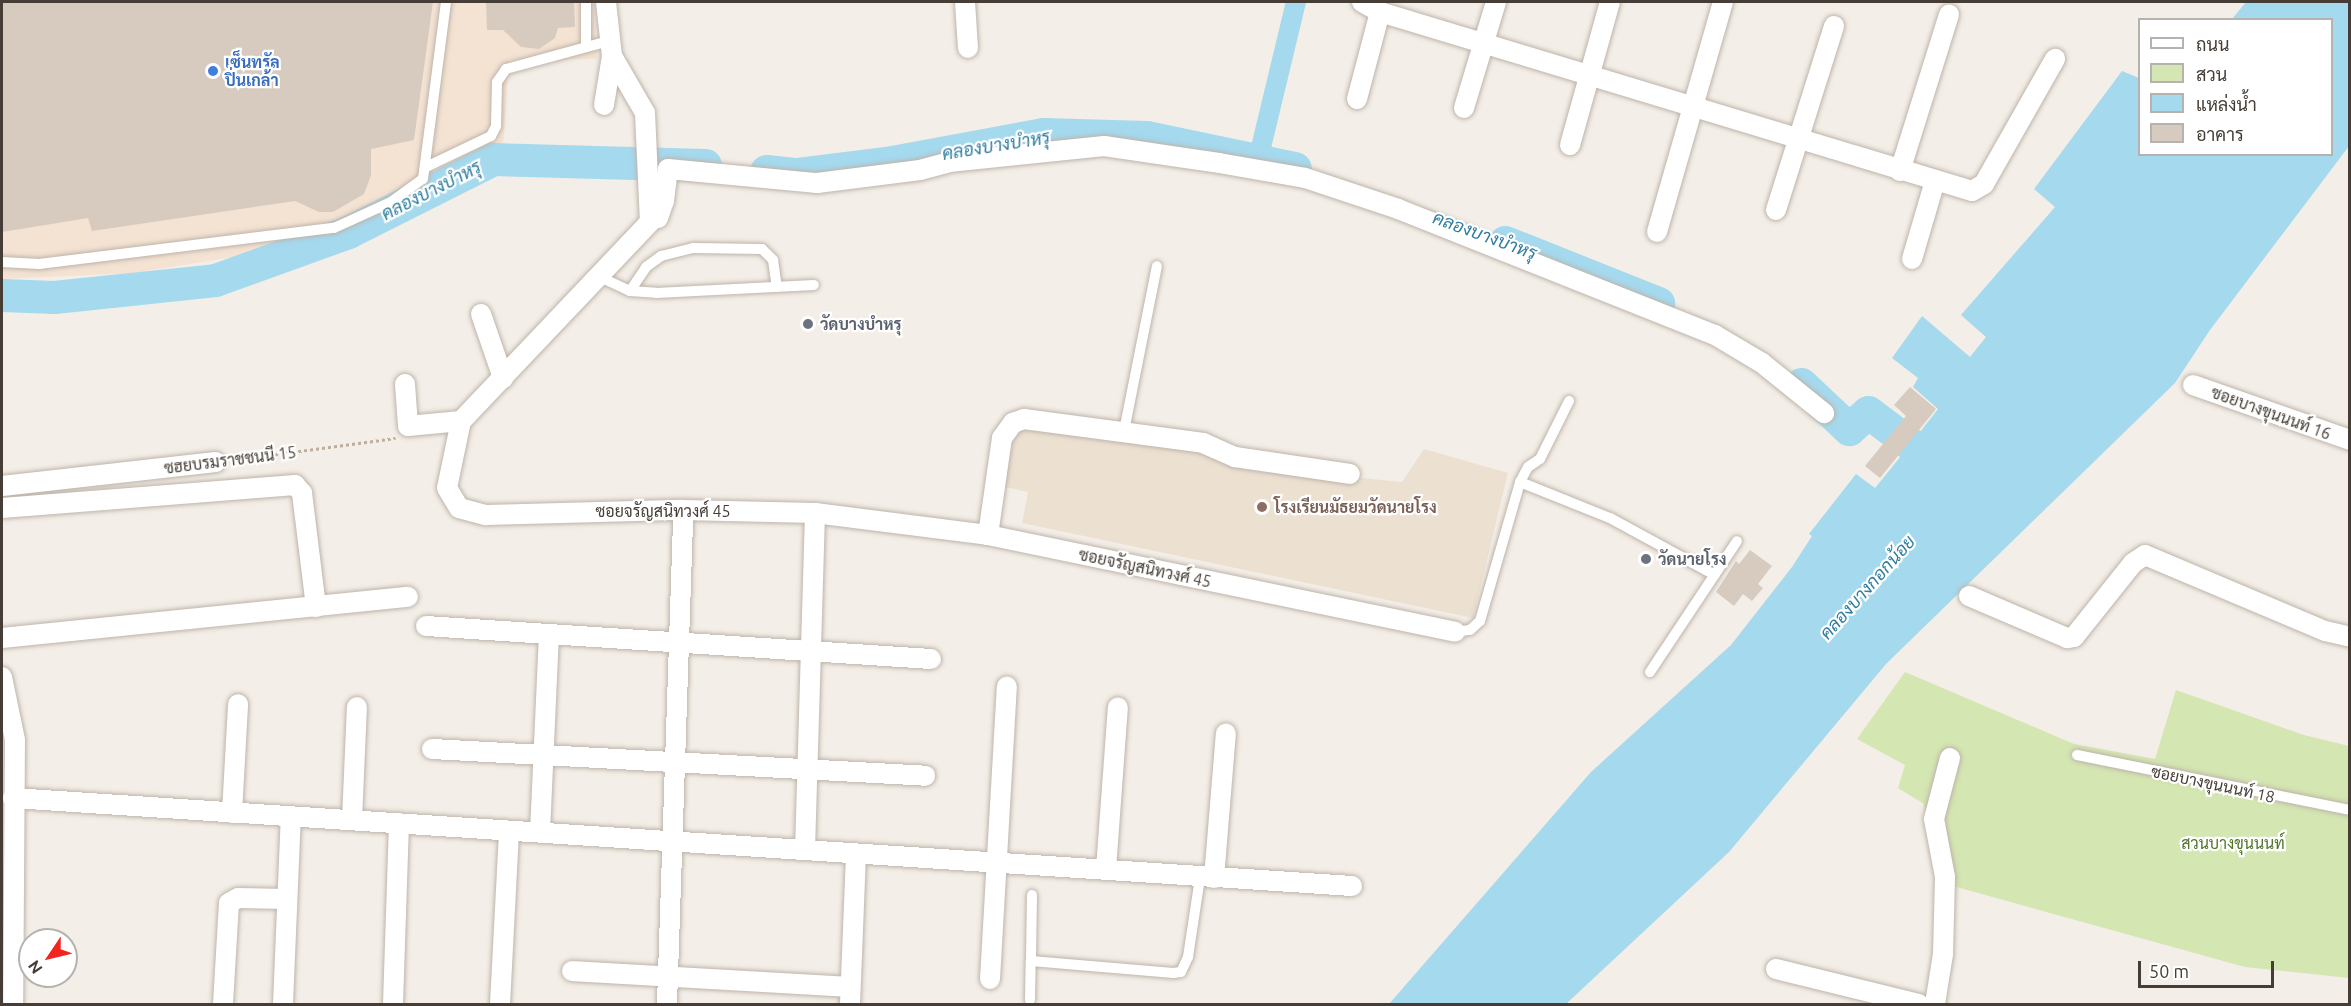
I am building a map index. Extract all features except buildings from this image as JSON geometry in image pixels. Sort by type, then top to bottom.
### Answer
[{"type":"street","points":[[604,105],[611,49],[606,2]]},
{"type":"street","points":[[965,2],[968,48]]},
{"type":"street","points":[[1362,2],[1380,12],[1900,171],[1978,190],[2055,59]]},
{"type":"street","points":[[1464,108],[1486,44],[1496,2]]},
{"type":"street","points":[[1570,145],[1587,75],[1610,2]]},
{"type":"street","points":[[1658,232],[1723,2]]},
{"type":"street","points":[[1357,99],[1380,12]]},
{"type":"street","points":[[1900,171],[1949,15]]},
{"type":"street","points":[[1776,210],[1834,26]]},
{"type":"street","points":[[611,49],[641,105],[648,132],[651,219]]},
{"type":"street","points":[[405,384],[408,426],[461,421],[600,277],[651,219],[659,216],[668,169],[817,183],[920,170],[949,162],[1104,146],[1305,178],[1398,209],[1704,330],[1762,363],[1824,413]]},
{"type":"street","points":[[1912,259],[1935,181]]},
{"type":"street","points":[[481,314],[503,378]]},
{"type":"street","name":"ซอยบางขุนนนท์ 16","points":[[2193,385],[2349,440]]},
{"type":"street","points":[[988,535],[999,449],[1013,423],[1024,418],[1203,443],[1235,457],[1350,474]]},
{"type":"street","name":"ซอยจรัญสนิทวงศ์ 45","points":[[461,421],[447,488],[459,508],[469,513],[683,510],[815,513],[988,535],[1455,632]]},
{"type":"street","name":"ซฮยบรมราชชนนี 15","points":[[2,486],[216,462]]},
{"type":"street","points":[[2,508],[295,485],[302,492],[316,607]]},
{"type":"street","points":[[667,1005],[673,762],[683,510]]},
{"type":"street","points":[[805,850],[815,513]]},
{"type":"street","points":[[1969,596],[2067,638],[2074,637],[2133,563],[2145,555],[2325,631],[2349,637]]},
{"type":"street","points":[[2,638],[408,597]]},
{"type":"street","points":[[426,626],[931,659]]},
{"type":"street","points":[[540,832],[549,634]]},
{"type":"street","points":[[2,677],[13,798],[13,1005]]},
{"type":"street","points":[[990,979],[1007,686]]},
{"type":"street","points":[[232,813],[238,704]]},
{"type":"street","points":[[352,820],[357,707]]},
{"type":"street","points":[[1106,869],[1118,707]]},
{"type":"street","points":[[1207,878],[1226,733]]},
{"type":"street","points":[[432,749],[925,776]]},
{"type":"street","points":[[1935,1005],[1943,954],[1945,877],[1934,819],[1950,758]]},
{"type":"street","points":[[13,798],[1352,886]]},
{"type":"street","points":[[283,1005],[291,817]]},
{"type":"street","points":[[393,1005],[399,823]]},
{"type":"street","points":[[500,1005],[509,831]]},
{"type":"street","points":[[572,971],[668,977],[850,996],[856,854]]},
{"type":"street","points":[[222,1005],[229,903],[238,898],[286,899]]},
{"type":"street","points":[[1776,969],[1918,1005]]},
{"type":"lane","points":[[2,262],[39,264],[334,228],[353,222],[416,186],[426,167],[446,2]]},
{"type":"lane","points":[[586,2],[586,47]]},
{"type":"lane","points":[[426,167],[491,136],[496,126],[497,82],[506,69],[586,47],[611,49]]},
{"type":"lane","points":[[630,291],[646,267],[661,255],[693,248],[762,249],[773,260],[777,287]]},
{"type":"lane","points":[[1124,431],[1157,266]]},
{"type":"lane","points":[[600,277],[630,291],[814,285]]},
{"type":"lane","points":[[1455,632],[1470,630],[1480,621],[1520,482],[1528,467],[1540,459],[1569,401]]},
{"type":"lane","points":[[1520,482],[1610,518],[1715,575]]},
{"type":"lane","points":[[1650,672],[1737,541]]},
{"type":"lane","name":"ซอยบางขุนนนท์ 18","points":[[2077,755],[2349,810]]},
{"type":"lane","points":[[1031,961],[1181,972],[1188,957],[1207,878]]},
{"type":"lane","points":[[1030,1000],[1032,895]]},
{"type":"path","name":"ซฮยบรมราชชนนี 15","points":[[216,462],[401,437]]},
{"type":"shaded area","name":"เซ็นทรัล ปิ่นเกล้า","points":[[2,2],[593,2],[597,59],[509,60],[503,146],[427,186],[264,252],[133,273],[2,279]]},
{"type":"shaded area","name":"โรงเรียนมัธยมวัดนายโรง","points":[[1023,422],[1351,477],[1402,482],[1424,449],[1508,473],[1473,618],[1022,523],[1028,492],[1000,486],[1010,432]]},
{"type":"green space","name":"สวนบางขุนนนท์","points":[[1905,672],[2074,744],[2155,759],[2176,690],[2304,735],[2349,746],[2349,978],[2245,967],[1935,881],[1924,804],[1898,788],[1905,765],[1857,739]]},
{"type":"water","name":"คลองบางกอกน้อย","points":[[2246,2],[2349,2],[2349,146],[2210,330],[2175,383],[1886,664],[1729,852],[1566,1004],[1389,1004],[1591,772],[1731,645],[1792,567],[1812,536],[1809,534],[1856,474],[1875,488],[1910,445],[1904,440],[1913,426],[1920,432],[1938,409],[1913,387],[1918,378],[1892,358],[1922,316],[1970,357],[1986,337],[1961,315],[2055,207],[2034,189],[2122,71],[2138,78],[2138,156],[2333,156],[2333,18],[2233,18]]},
{"type":"waterway","points":[[1258,160],[1296,2]]},
{"type":"waterway","name":"คลองบางบำหรุ","points":[[766,171],[796,174],[892,162],[1043,134],[1146,137],[1295,168]]},
{"type":"waterway","name":"คลองบางบำหรุ","points":[[2,295],[54,297],[215,280],[348,232],[493,159],[705,165]]},
{"type":"waterway","name":"คลองบางบำหรุ","points":[[1505,242],[1658,303]]},
{"type":"waterway","name":"คลองบางบำหรุ","points":[[1801,384],[1849,429],[1868,412],[1929,458]]},
{"type":"place","name":"เซ็นทรัล ปิ่นเกล้า","points":[[213,71]]},
{"type":"place","name":"วัดบางบำหรุ","points":[[808,324]]},
{"type":"place","name":"โรงเรียนมัธยมวัดนายโรง","points":[[1262,507]]},
{"type":"place","name":"วัดนายโรง","points":[[1646,559]]}]
